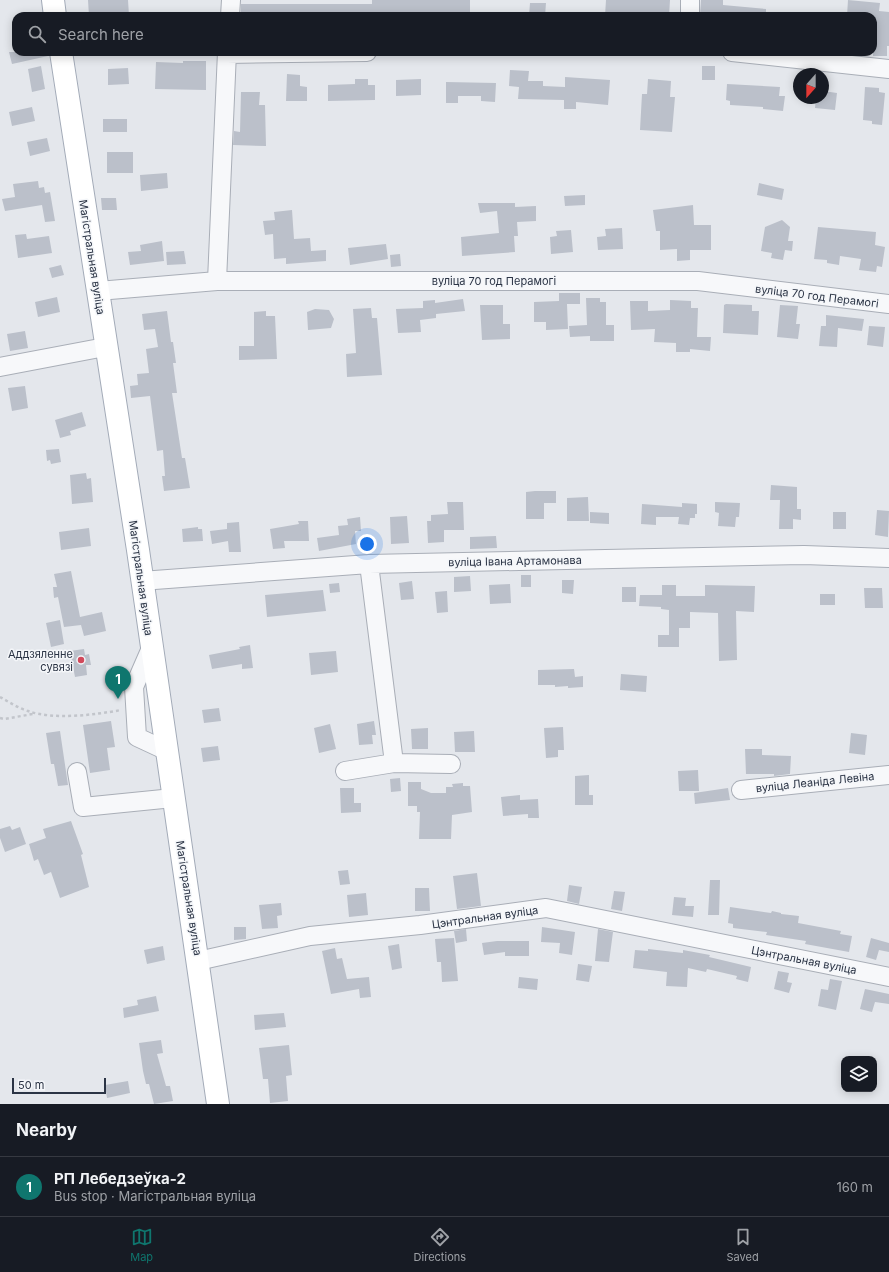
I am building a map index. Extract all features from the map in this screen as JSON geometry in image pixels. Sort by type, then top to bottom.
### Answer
[{"type":"main road","points":[[53,0],[55,12]]},
{"type":"main road","name":"Магістральная вуліца","points":[[62,56],[167,751],[218,1104]]},
{"type":"street","points":[[230,12],[231,0]]},
{"type":"street","points":[[690,0],[690,12]]},
{"type":"street","points":[[217,281],[227,56]]},
{"type":"street","points":[[769,56],[889,69]]},
{"type":"street","name":"вуліца 70 год Перамогі","points":[[98,291],[217,281],[698,281],[889,304]]},
{"type":"street","points":[[0,367],[105,347]]},
{"type":"street","name":"вуліца Івана Артамонава","points":[[141,581],[369,564],[804,555],[889,558]]},
{"type":"street","points":[[369,564],[394,763]]},
{"type":"street","points":[[151,648],[134,687],[137,737],[167,751]]},
{"type":"street","points":[[345,771],[394,763],[451,764]]},
{"type":"street","points":[[77,772],[83,807],[173,798]]},
{"type":"street","name":"вуліца Леаніда Левіна","points":[[741,790],[889,775]]},
{"type":"street","name":"Цэнтральная вуліца","points":[[198,961],[310,936],[420,925],[546,908],[889,977]]},
{"type":"path","points":[[0,697],[27,711],[44,715],[77,715],[135,708]]},
{"type":"path","points":[[0,718],[4,719],[35,713]]},
{"type":"building","points":[[88,0],[128,0],[129,12],[89,12]]},
{"type":"building","points":[[372,0],[470,0],[470,12],[241,12],[241,4],[372,4]]},
{"type":"building","points":[[606,0],[670,0],[669,12],[605,12]]},
{"type":"building","points":[[701,0],[723,0],[723,5],[766,9],[766,12],[700,12]]},
{"type":"building","points":[[848,0],[880,3],[879,11],[889,12],[889,46],[887,46],[887,56],[877,56],[877,12],[847,12]]},
{"type":"building","points":[[530,3],[546,3],[545,12],[529,12]]},
{"type":"building","points":[[9,52],[12,52],[12,56],[48,56],[12,64]]},
{"type":"building","points":[[183,61],[206,61],[206,90],[155,89],[156,62],[183,63]]},
{"type":"building","points":[[41,66],[45,89],[32,92],[28,69]]},
{"type":"building","points":[[702,66],[715,66],[715,80],[702,80]]},
{"type":"building","points":[[128,68],[129,84],[108,85],[108,69]]},
{"type":"building","points":[[510,70],[529,71],[528,81],[543,81],[543,86],[565,87],[565,77],[610,80],[608,105],[576,102],[576,109],[564,109],[564,100],[518,99],[519,87],[509,86]]},
{"type":"building","points":[[287,74],[300,75],[300,86],[307,87],[307,101],[286,101]]},
{"type":"building","points":[[355,79],[368,79],[368,85],[375,85],[375,100],[328,101],[328,85],[355,84]]},
{"type":"building","points":[[421,79],[421,95],[396,96],[396,80]]},
{"type":"building","points":[[648,79],[671,81],[670,97],[675,97],[672,132],[640,130],[642,94],[647,94]]},
{"type":"building","points":[[446,82],[496,83],[495,102],[481,101],[481,96],[458,96],[458,103],[446,103]]},
{"type":"building","points":[[727,84],[780,87],[779,96],[785,96],[783,111],[763,109],[763,107],[730,105],[730,101],[726,100]]},
{"type":"building","points":[[865,87],[879,88],[879,92],[885,93],[882,125],[872,124],[872,121],[863,120]]},
{"type":"building","points":[[241,92],[260,92],[259,105],[265,105],[266,146],[233,145],[234,131],[240,132]]},
{"type":"building","points":[[829,92],[837,93],[835,110],[815,108],[815,104],[829,104]]},
{"type":"building","points":[[32,107],[35,121],[12,126],[9,112]]},
{"type":"building","points":[[103,119],[127,119],[127,132],[103,132]]},
{"type":"building","points":[[47,138],[50,151],[30,156],[27,142]]},
{"type":"building","points":[[107,152],[133,152],[133,173],[107,173]]},
{"type":"building","points":[[167,173],[168,188],[141,191],[140,175]]},
{"type":"building","points":[[38,181],[39,188],[44,187],[45,193],[50,192],[55,221],[45,222],[42,205],[5,211],[2,199],[15,197],[13,184]]},
{"type":"building","points":[[759,183],[784,189],[782,200],[757,195]]},
{"type":"building","points":[[585,195],[585,205],[565,206],[564,196]]},
{"type":"building","points":[[101,198],[116,198],[117,210],[102,210]]},
{"type":"building","points":[[478,203],[515,203],[515,207],[536,206],[536,221],[517,222],[518,236],[514,236],[515,252],[462,256],[461,237],[499,233],[497,211],[480,213]]},
{"type":"building","points":[[693,205],[694,225],[711,225],[711,250],[690,250],[690,260],[677,261],[677,249],[660,250],[660,231],[656,231],[653,210]]},
{"type":"building","points":[[292,210],[294,239],[310,238],[311,251],[326,250],[326,261],[286,264],[286,258],[274,259],[273,234],[265,235],[263,221],[275,220],[274,212]]},
{"type":"building","points":[[782,220],[790,227],[788,241],[793,241],[792,251],[785,250],[783,260],[771,258],[772,253],[761,251],[765,227]]},
{"type":"building","points":[[818,227],[876,232],[875,245],[885,247],[882,267],[877,266],[876,272],[859,270],[861,259],[840,256],[839,265],[827,263],[827,260],[814,259]]},
{"type":"building","points":[[622,228],[623,249],[598,250],[597,237],[606,236],[605,229]]},
{"type":"building","points":[[571,230],[573,252],[551,254],[550,237],[557,236],[556,231]]},
{"type":"building","points":[[26,234],[27,239],[49,236],[52,253],[18,258],[15,235]]},
{"type":"building","points":[[162,241],[164,261],[130,265],[128,252],[141,251],[140,245]]},
{"type":"building","points":[[386,244],[388,259],[350,265],[348,248]]},
{"type":"building","points":[[184,251],[186,264],[167,265],[166,252]]},
{"type":"building","points":[[400,254],[401,266],[391,267],[390,255]]},
{"type":"building","points":[[61,265],[64,275],[52,278],[49,268]]},
{"type":"building","points":[[559,293],[580,293],[580,304],[567,304],[568,329],[546,330],[546,322],[534,322],[534,302],[559,301]]},
{"type":"building","points":[[57,297],[60,312],[38,317],[35,302]]},
{"type":"building","points":[[586,298],[600,298],[600,302],[606,302],[606,325],[614,325],[614,341],[590,341],[590,336],[570,337],[569,326],[587,325]]},
{"type":"building","points":[[463,299],[465,311],[436,314],[436,318],[420,320],[421,332],[398,333],[396,309],[423,308],[423,301],[435,300],[435,303]]},
{"type":"building","points":[[670,300],[691,301],[691,308],[698,308],[697,337],[711,337],[710,351],[690,349],[690,352],[676,352],[676,343],[654,342],[655,329],[631,330],[630,301],[648,301],[648,311],[670,310]]},
{"type":"building","points":[[480,305],[503,305],[503,324],[510,324],[510,339],[482,340]]},
{"type":"building","points":[[724,305],[752,305],[752,311],[759,311],[758,335],[723,333]]},
{"type":"building","points":[[780,305],[798,306],[796,324],[800,324],[798,339],[777,337]]},
{"type":"building","points":[[371,308],[372,318],[377,318],[382,375],[347,377],[346,354],[356,353],[353,309]]},
{"type":"building","points":[[315,309],[329,310],[334,319],[331,328],[308,330],[307,312]]},
{"type":"building","points":[[167,311],[171,342],[173,342],[176,363],[173,363],[177,393],[172,393],[182,458],[185,458],[190,488],[164,491],[162,476],[165,476],[163,450],[157,451],[150,396],[131,398],[130,386],[138,385],[137,374],[149,373],[146,349],[158,347],[155,329],[144,330],[142,314]]},
{"type":"building","points":[[266,311],[266,316],[275,316],[277,359],[239,360],[239,346],[254,346],[254,312]]},
{"type":"building","points":[[826,315],[864,319],[862,331],[838,328],[837,347],[819,346],[821,326],[826,326]]},
{"type":"building","points":[[869,326],[885,327],[883,347],[867,345]]},
{"type":"building","points":[[25,331],[28,348],[10,351],[7,334]]},
{"type":"building","points":[[25,386],[28,408],[12,411],[8,388]]},
{"type":"building","points":[[82,412],[86,426],[70,431],[71,435],[60,438],[55,420]]},
{"type":"building","points":[[59,449],[61,462],[51,464],[50,460],[47,461],[46,450]]},
{"type":"building","points":[[86,473],[87,479],[91,478],[93,502],[72,504],[70,475]]},
{"type":"building","points":[[771,485],[797,487],[797,509],[801,509],[801,520],[793,519],[793,529],[779,529],[780,500],[770,500]]},
{"type":"building","points":[[556,491],[556,503],[544,503],[544,519],[526,519],[526,492]]},
{"type":"building","points":[[588,497],[589,521],[567,521],[567,498]]},
{"type":"building","points":[[447,502],[463,502],[464,530],[444,530],[444,542],[428,543],[427,521],[431,521],[431,515],[448,514]]},
{"type":"building","points":[[715,502],[740,503],[739,517],[736,517],[735,527],[718,526],[719,513],[715,512]]},
{"type":"building","points":[[682,503],[697,504],[697,514],[695,514],[695,518],[690,518],[689,525],[678,524],[679,517],[656,517],[656,525],[641,524],[642,504],[682,507]]},
{"type":"building","points":[[877,510],[889,511],[888,537],[875,535]]},
{"type":"building","points":[[590,512],[609,513],[609,524],[590,523]]},
{"type":"building","points":[[833,512],[846,512],[846,529],[833,529]]},
{"type":"building","points":[[407,516],[409,543],[391,544],[390,517]]},
{"type":"building","points":[[360,517],[361,531],[355,531],[356,544],[319,551],[317,538],[339,535],[338,526],[348,525],[347,519]]},
{"type":"building","points":[[298,521],[308,521],[309,541],[284,541],[285,548],[273,549],[270,529],[299,524]]},
{"type":"building","points":[[239,522],[241,552],[229,552],[228,541],[212,544],[210,531],[227,529],[227,523]]},
{"type":"building","points":[[198,527],[198,529],[202,529],[203,541],[183,542],[182,529]]},
{"type":"building","points":[[89,528],[91,546],[61,550],[59,532]]},
{"type":"building","points":[[496,536],[497,548],[470,549],[470,537]]},
{"type":"building","points":[[71,571],[80,617],[102,612],[106,631],[84,636],[81,625],[64,627],[58,597],[54,598],[53,587],[57,587],[54,574]]},
{"type":"building","points":[[521,575],[531,575],[531,587],[521,587]]},
{"type":"building","points":[[470,576],[471,591],[454,592],[454,577]]},
{"type":"building","points":[[562,580],[574,580],[573,594],[562,593]]},
{"type":"building","points":[[412,581],[414,599],[401,600],[399,583]]},
{"type":"building","points":[[339,583],[340,592],[330,593],[329,584]]},
{"type":"building","points":[[510,584],[511,603],[490,604],[489,585]]},
{"type":"building","points":[[662,585],[676,585],[676,596],[705,596],[705,585],[755,586],[754,612],[736,611],[737,660],[719,661],[718,613],[690,612],[690,628],[679,628],[679,647],[658,647],[658,635],[669,635],[669,610],[661,609],[661,607],[639,606],[640,595],[662,595]]},
{"type":"building","points":[[622,587],[636,587],[636,602],[622,602]]},
{"type":"building","points":[[864,588],[882,588],[883,608],[865,608]]},
{"type":"building","points":[[323,590],[326,611],[267,617],[265,595]]},
{"type":"building","points":[[447,591],[448,612],[437,613],[435,592]]},
{"type":"building","points":[[820,594],[835,594],[835,605],[820,605]]},
{"type":"building","points":[[60,620],[64,644],[51,647],[46,623]]},
{"type":"building","points":[[250,645],[253,668],[242,669],[242,664],[212,669],[209,655],[240,649],[239,647]]},
{"type":"building","name":"Аддзяленне сувязі","points":[[84,649],[85,655],[89,654],[91,665],[86,665],[87,675],[75,677],[70,651]]},
{"type":"building","points":[[336,651],[338,672],[311,675],[309,653]]},
{"type":"building","points":[[574,669],[575,677],[583,676],[583,687],[568,688],[568,686],[555,687],[555,685],[538,685],[538,670]]},
{"type":"building","points":[[621,674],[647,676],[646,692],[620,690]]},
{"type":"building","points":[[219,708],[221,721],[204,723],[202,710]]},
{"type":"building","points":[[111,721],[115,747],[107,748],[110,770],[90,773],[83,725]]},
{"type":"building","points":[[374,721],[376,735],[372,735],[373,744],[359,745],[357,724]]},
{"type":"building","points":[[330,724],[336,749],[319,753],[314,728]]},
{"type":"building","points":[[563,727],[564,750],[558,750],[558,757],[546,758],[544,728]]},
{"type":"building","points":[[428,728],[428,749],[412,749],[411,729]]},
{"type":"building","points":[[60,731],[68,785],[58,786],[54,764],[51,764],[46,733]]},
{"type":"building","points":[[474,731],[475,752],[455,752],[454,732]]},
{"type":"building","points":[[851,733],[867,735],[865,755],[849,753]]},
{"type":"building","points":[[218,746],[220,760],[203,762],[201,748]]},
{"type":"building","points":[[745,749],[762,749],[762,755],[791,756],[790,774],[774,776],[774,774],[746,774]]},
{"type":"building","points":[[698,770],[699,791],[679,791],[678,771]]},
{"type":"building","points":[[589,775],[589,795],[593,795],[593,805],[575,805],[575,776]]},
{"type":"building","points":[[400,778],[401,791],[391,792],[390,779]]},
{"type":"building","points":[[408,782],[421,782],[421,789],[431,793],[446,793],[446,787],[453,787],[452,784],[463,783],[463,786],[470,786],[472,812],[452,815],[451,839],[419,839],[420,812],[417,812],[417,806],[408,806]]},
{"type":"building","points":[[340,788],[354,788],[354,803],[361,803],[361,812],[341,813]]},
{"type":"building","points":[[728,788],[730,800],[695,804],[694,793]]},
{"type":"building","points":[[520,795],[520,800],[538,799],[539,818],[528,818],[528,814],[503,816],[501,797]]},
{"type":"building","points":[[71,821],[83,854],[81,855],[89,887],[60,898],[51,872],[44,875],[38,859],[34,861],[29,844],[46,838],[43,829]]},
{"type":"building","points":[[10,826],[12,830],[20,827],[26,844],[5,852],[0,838],[0,829]]},
{"type":"building","points":[[348,870],[350,884],[340,885],[338,871]]},
{"type":"building","points":[[477,873],[481,906],[457,909],[453,876]]},
{"type":"building","points":[[710,880],[720,880],[719,915],[708,915]]},
{"type":"building","points":[[569,885],[582,887],[579,904],[567,901]]},
{"type":"building","points":[[415,888],[429,888],[430,911],[415,911]]},
{"type":"building","points":[[614,891],[625,892],[622,911],[611,909]]},
{"type":"building","points":[[366,893],[368,915],[349,917],[347,895]]},
{"type":"building","points":[[674,897],[686,898],[685,906],[694,906],[693,917],[672,915]]},
{"type":"building","points":[[281,903],[282,915],[277,916],[278,928],[262,929],[259,905]]},
{"type":"building","points":[[730,907],[771,913],[772,911],[781,914],[799,916],[798,923],[841,931],[840,934],[852,936],[849,952],[805,944],[806,941],[766,935],[767,932],[733,928],[733,924],[728,923]]},
{"type":"building","points":[[234,927],[246,927],[246,939],[234,940]]},
{"type":"building","points":[[542,927],[575,932],[572,955],[559,953],[560,943],[541,942]]},
{"type":"building","points":[[466,929],[467,941],[456,943],[454,931]]},
{"type":"building","points":[[598,929],[613,932],[609,962],[595,961]]},
{"type":"building","points":[[454,938],[458,981],[442,982],[441,962],[437,962],[435,939]]},
{"type":"building","points":[[871,938],[889,943],[889,952],[879,950],[876,960],[866,957]]},
{"type":"building","points":[[497,941],[529,941],[529,956],[505,956],[505,952],[484,955],[482,943]]},
{"type":"building","points":[[399,944],[402,968],[392,970],[388,946]]},
{"type":"building","points":[[163,946],[165,960],[147,964],[144,950]]},
{"type":"building","points":[[335,948],[337,959],[342,958],[347,979],[369,977],[371,997],[360,998],[359,989],[331,994],[322,951]]},
{"type":"building","points":[[648,949],[683,953],[683,950],[710,955],[709,957],[751,967],[748,982],[736,979],[737,976],[707,969],[706,972],[688,968],[687,987],[666,986],[667,972],[633,968],[635,950],[648,951]]},
{"type":"building","points":[[578,964],[592,966],[589,982],[576,980]]},
{"type":"building","points":[[778,971],[789,973],[787,982],[792,983],[789,993],[774,989]]},
{"type":"building","points":[[519,977],[538,979],[537,990],[518,988]]},
{"type":"building","points":[[830,979],[842,981],[836,1010],[818,1006],[821,989],[828,990]]},
{"type":"building","points":[[865,989],[889,994],[889,1004],[875,1002],[872,1012],[860,1009]]},
{"type":"building","points":[[156,996],[159,1011],[124,1018],[123,1008],[138,1005],[137,1000]]},
{"type":"building","points":[[284,1013],[286,1027],[255,1030],[254,1015]]},
{"type":"building","points":[[161,1040],[163,1053],[157,1054],[166,1086],[170,1086],[173,1101],[154,1104],[149,1084],[146,1084],[139,1043]]},
{"type":"building","points":[[289,1045],[292,1075],[286,1076],[288,1101],[270,1103],[268,1079],[263,1079],[259,1048]]},
{"type":"building","points":[[128,1081],[130,1093],[107,1098],[105,1085]]},
{"type":"place","name":"Аддзяленне сувязі","points":[[81,660]]},
{"type":"place","name":"РП Лебедзеўка-2","points":[[118,699]]}]
